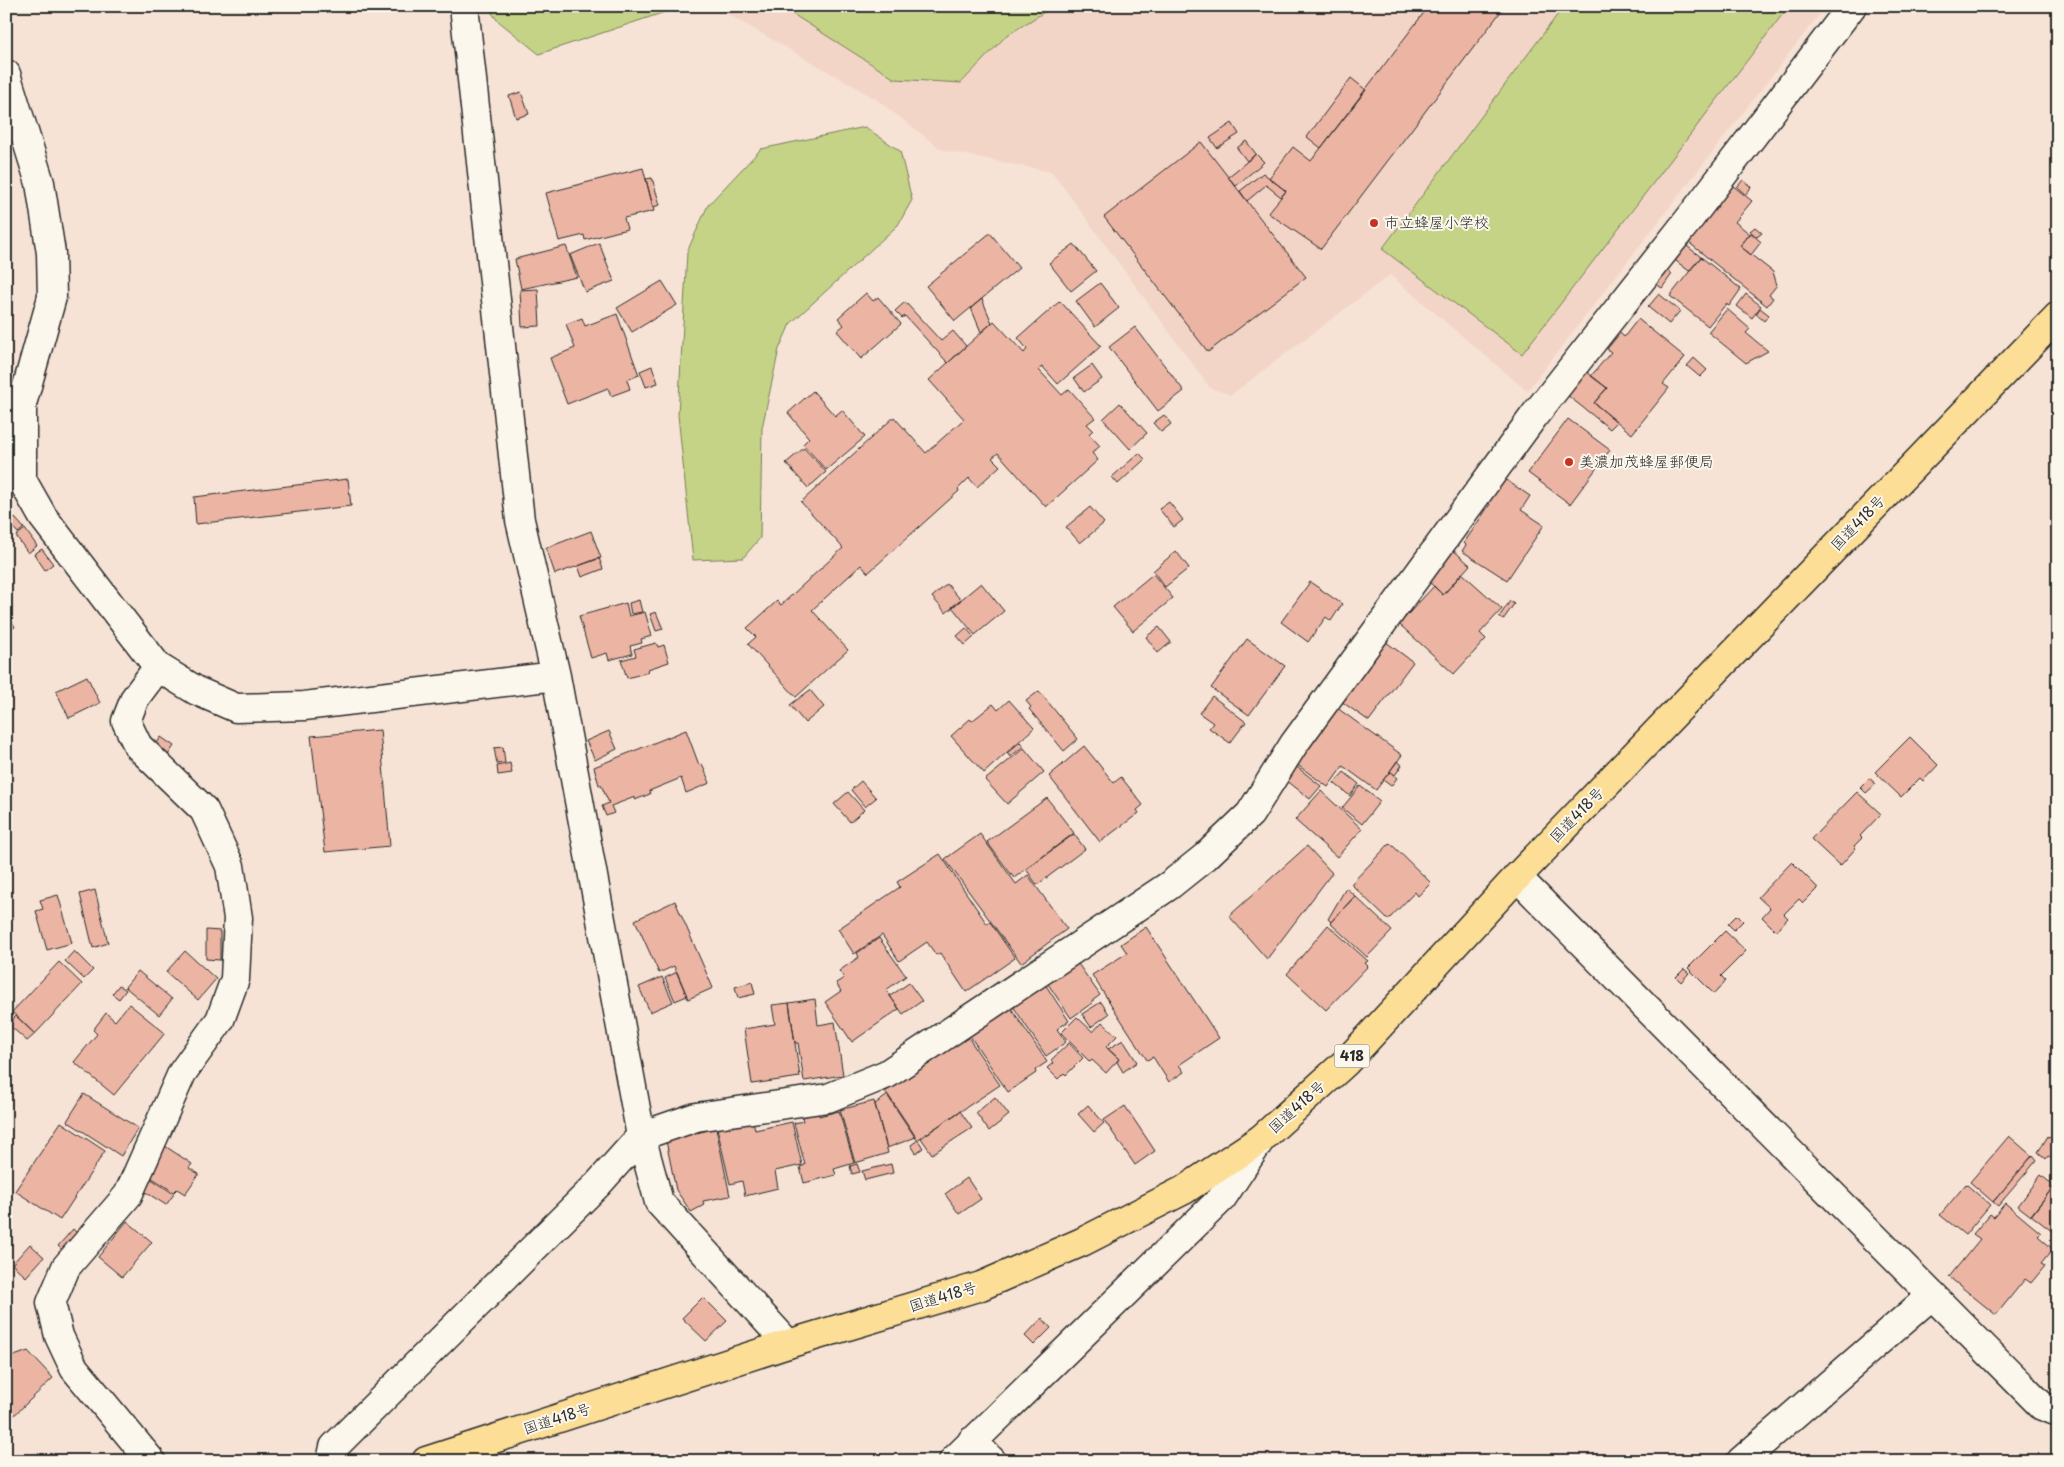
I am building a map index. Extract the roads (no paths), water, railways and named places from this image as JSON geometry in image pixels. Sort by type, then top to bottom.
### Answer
[{"type":"highway","name":"国道418号","points":[[426,1461],[788,1344],[981,1286],[1082,1242],[1184,1190],[1261,1139],[1346,1062],[1517,877],[2058,316]]},
{"type":"street","points":[[464,6],[520,520],[556,676],[641,1136],[658,1202],[788,1344]]},
{"type":"street","points":[[331,1461],[334,1446],[599,1183],[641,1136],[696,1116],[828,1098],[887,1074],[1170,885],[1205,857],[1250,814],[1294,744],[1534,416],[1690,218],[1852,6]]},
{"type":"street","points":[[6,74],[40,183],[51,253],[52,297],[22,404],[22,480],[44,517],[158,667],[197,691],[236,708],[304,706],[556,676]]},
{"type":"street","points":[[151,1461],[74,1368],[59,1336],[51,1303],[66,1268],[128,1195],[182,1073],[220,1020],[235,979],[238,918],[230,866],[204,810],[138,746],[126,721],[135,698],[158,667]]},
{"type":"street","points":[[1517,877],[2042,1406],[2058,1412]]},
{"type":"street","points":[[953,1461],[1222,1198],[1261,1139]]},
{"type":"street","points":[[1741,1461],[1932,1295]]},
{"type":"street","points":[[972,1441],[992,1461]]},
{"type":"place","name":"市立蜂屋小学校","points":[[1374,223]]},
{"type":"place","name":"美濃加茂蜂屋郵便局","points":[[1569,462]]}]
